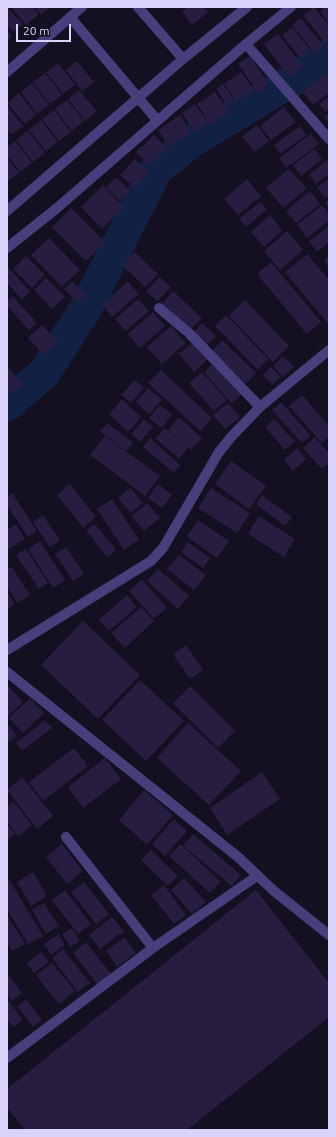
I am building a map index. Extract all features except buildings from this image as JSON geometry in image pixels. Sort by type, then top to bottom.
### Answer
[{"type":"street","points":[[7,72],[82,7]]},
{"type":"street","points":[[138,7],[183,59]]},
{"type":"street","points":[[7,211],[183,59],[246,7]]},
{"type":"street","points":[[7,248],[57,208],[156,120],[291,7]]},
{"type":"street","points":[[70,17],[156,120]]},
{"type":"street","points":[[246,44],[329,139]]},
{"type":"street","points":[[159,308],[190,334],[260,407]]},
{"type":"street","points":[[7,650],[152,561],[163,548],[178,524],[219,452],[260,407],[329,350]]},
{"type":"street","points":[[7,672],[238,857],[257,876],[329,935]]},
{"type":"street","points":[[66,837],[153,948]]},
{"type":"street","points":[[7,1058],[153,948],[257,876]]},
{"type":"waterway","points":[[7,405],[44,373],[85,310],[156,170],[192,141],[293,80],[329,55]]}]
